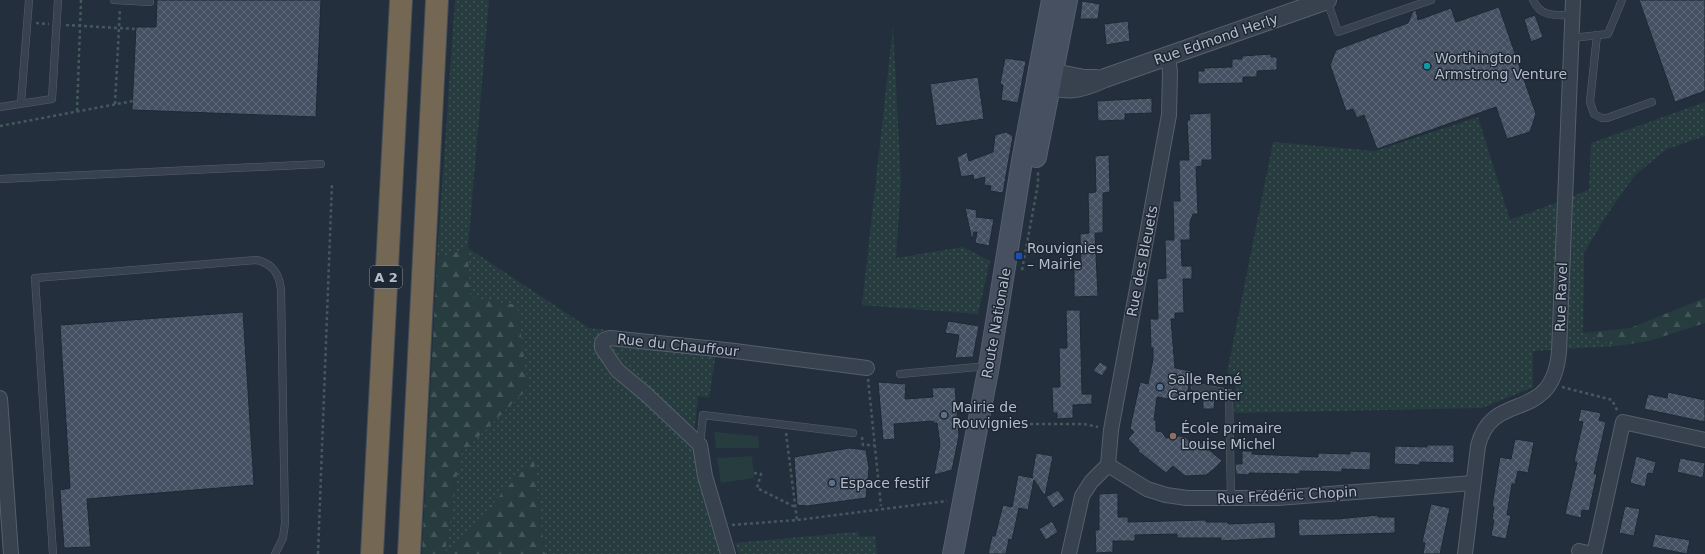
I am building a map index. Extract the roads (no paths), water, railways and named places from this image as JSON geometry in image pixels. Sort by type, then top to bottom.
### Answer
[{"type":"highway","name":"A 2","points":[[372,554],[401,0]]},
{"type":"highway","name":"A 2","points":[[409,554],[437,0]]},
{"type":"main road","name":"Route Nationale","points":[[1045,78],[1052,0]]},
{"type":"main road","name":"Route Nationale","points":[[953,554],[1008,257],[1020,176],[1067,0]]},
{"type":"street","name":"Rue Edmond Herly","points":[[1045,78],[1105,78],[1327,0]]},
{"type":"street","name":"Rue Ravel","points":[[1465,554],[1480,438],[1487,425],[1505,410],[1536,400],[1550,384],[1556,369],[1559,352],[1573,0]]},
{"type":"street","name":"Rue des Bleuets","points":[[1108,465],[1111,430],[1168,126],[1170,106],[1168,56]]},
{"type":"street","name":"Rue du Chauffour","points":[[700,445],[617,370],[602,348],[602,342],[604,340],[610,338],[867,368]]},
{"type":"street","points":[[0,398],[11,554]]},
{"type":"street","points":[[1588,553],[1623,422],[1705,440]]},
{"type":"street","points":[[700,445],[705,476],[728,554]]},
{"type":"street","points":[[1069,554],[1082,496],[1091,482],[1108,465]]},
{"type":"street","name":"Rue Frédéric Chopin","points":[[1108,465],[1140,485],[1166,495],[1187,498],[1277,498],[1473,483]]},
{"type":"lane","points":[[21,104],[29,0]]},
{"type":"lane","points":[[0,107],[52,99],[58,0]]},
{"type":"lane","points":[[114,0],[150,2],[150,0]]},
{"type":"lane","points":[[1327,0],[1338,32],[1431,0]]},
{"type":"lane","points":[[1533,0],[1538,8],[1545,14],[1573,15]]},
{"type":"lane","points":[[1572,38],[1608,34],[1622,0]]},
{"type":"lane","points":[[1597,35],[1590,102],[1594,114],[1602,118],[1607,118],[1652,102]]},
{"type":"lane","points":[[0,179],[322,164]]},
{"type":"lane","points":[[53,554],[35,278],[257,260],[268,264],[276,272],[281,289],[285,523],[283,538],[275,554]]},
{"type":"lane","points":[[900,374],[988,366]]},
{"type":"lane","points":[[1194,387],[1229,393],[1231,499]]},
{"type":"lane","points":[[700,445],[703,415],[853,433]]},
{"type":"place","name":"Worthington Armstrong Venture","points":[[1427,66]]},
{"type":"place","name":"Rouvignies – Mairie","points":[[1019,256]]},
{"type":"place","name":"Salle René Carpentier","points":[[1160,387]]},
{"type":"place","name":"Mairie de Rouvignies","points":[[944,415]]},
{"type":"place","name":"École primaire Louise Michel","points":[[1173,436]]},
{"type":"place","name":"Espace festif","points":[[832,483]]}]
